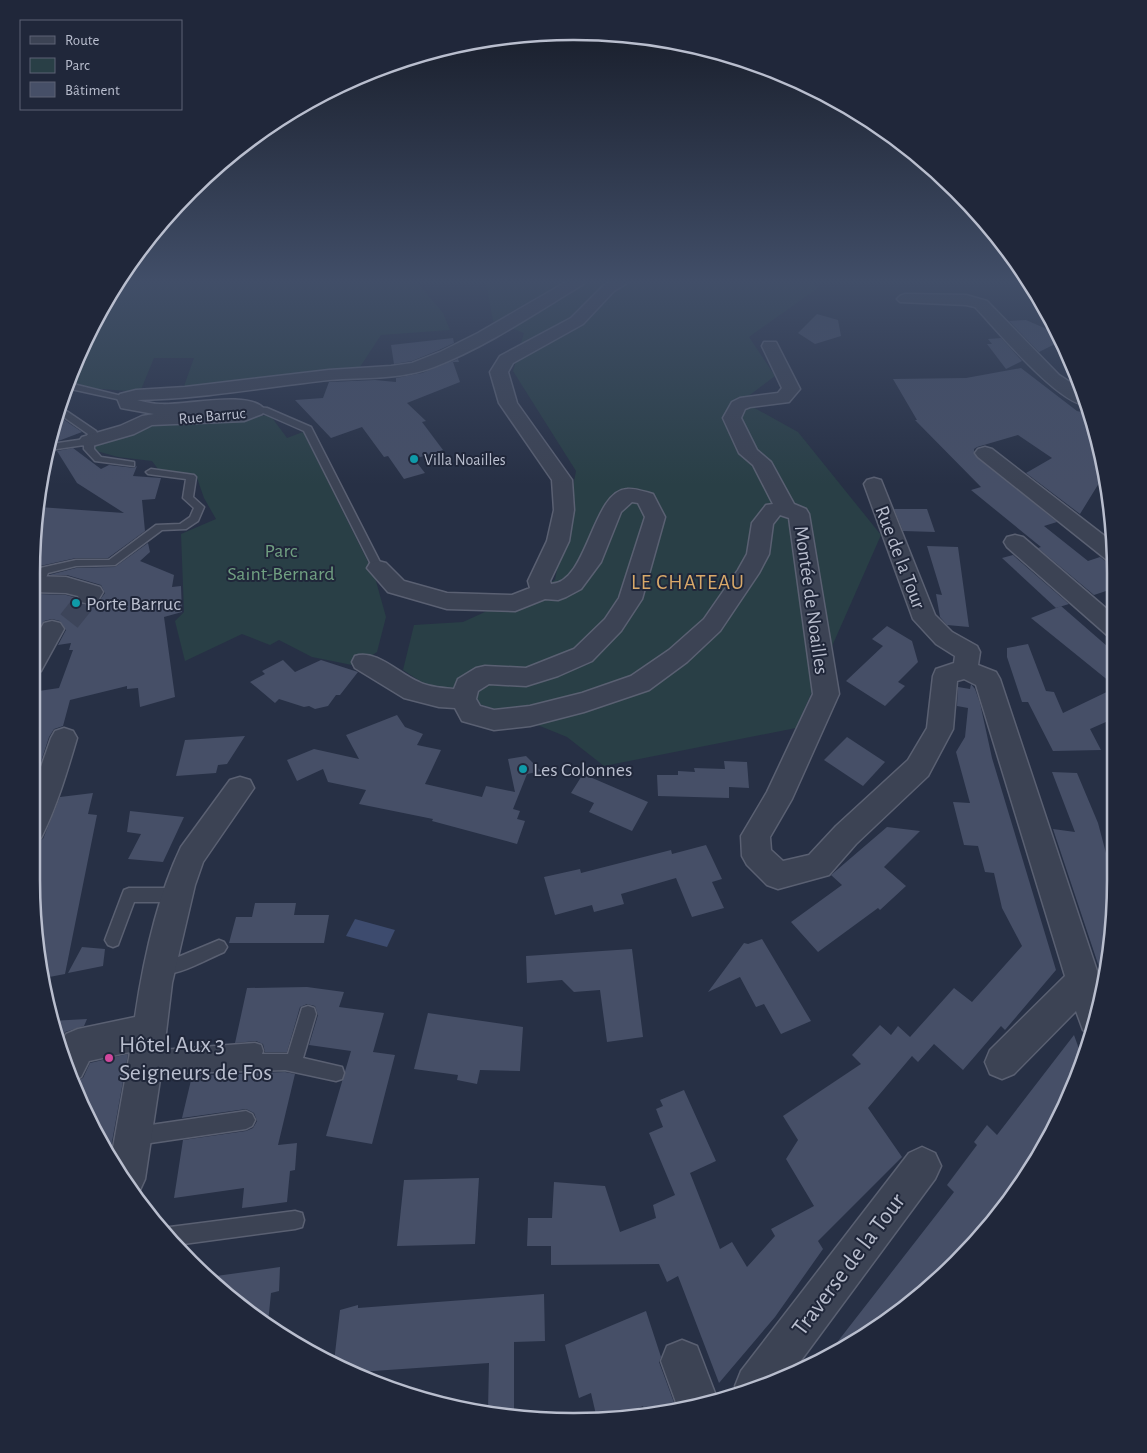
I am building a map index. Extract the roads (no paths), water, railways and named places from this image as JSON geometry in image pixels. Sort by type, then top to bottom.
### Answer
[{"type":"street","points":[[126,398],[136,395],[203,392],[330,375],[401,372],[427,364],[455,350]]},
{"type":"street","points":[[525,350],[506,360],[499,372],[508,403],[562,480],[564,510],[558,542],[539,581],[543,591]]},
{"type":"street","points":[[772,350],[790,389],[783,398],[746,402],[738,406],[732,418],[749,453],[761,462],[786,508]]},
{"type":"street","points":[[1025,350],[1053,379],[1076,395]]},
{"type":"street","name":"Rue Barruc","points":[[126,398],[127,404],[161,410],[242,405],[256,410]]},
{"type":"street","name":"Rue Barruc","points":[[89,441],[127,430],[149,420],[244,415],[256,410]]},
{"type":"street","points":[[985,453],[1106,548]]},
{"type":"street","name":"Rue de la Tour","points":[[874,484],[925,619],[944,638],[968,652],[965,669]]},
{"type":"street","points":[[364,662],[413,691],[439,697],[463,699],[467,686],[486,675],[526,677],[549,670],[583,655],[613,625],[630,599],[655,517],[646,498],[627,495],[612,509],[590,562],[573,584],[558,592],[543,591],[516,603],[447,601],[396,587],[378,568]]},
{"type":"street","name":"Montée de Noailles","points":[[463,699],[472,714],[494,720],[530,716],[584,702],[640,683],[678,656],[712,625],[748,573],[758,554],[764,523],[773,510],[786,508],[799,514],[826,694],[778,799],[755,836],[757,856],[778,876],[818,866],[846,835],[918,768],[940,729],[945,676],[965,669]]},
{"type":"street","points":[[1015,542],[1107,622]]},
{"type":"street","points":[[40,584],[66,585],[92,592],[89,596]]},
{"type":"street","points":[[40,648],[51,625]]},
{"type":"street","points":[[965,669],[987,679],[1092,1005]]},
{"type":"street","points":[[40,806],[64,738]]},
{"type":"street","points":[[127,1171],[160,968],[177,895],[191,856],[240,788]]},
{"type":"street","points":[[1002,1062],[1084,980]]},
{"type":"street","points":[[71,1060],[78,1046],[147,1052]]},
{"type":"street","name":"Traverse de la Tour","points":[[762,1378],[922,1166]]},
{"type":"street","points":[[682,1361],[696,1399]]},
{"type":"lane","points":[[75,385],[126,398]]},
{"type":"lane","points":[[256,410],[264,410],[308,429],[378,568]]},
{"type":"lane","points":[[65,413],[93,433],[89,441],[89,449],[98,459],[131,464]]},
{"type":"lane","points":[[55,447],[89,441]]},
{"type":"lane","points":[[40,576],[44,570],[76,563],[111,563],[160,527],[182,526],[194,519],[199,507],[188,498],[191,477],[151,472]]},
{"type":"lane","points":[[113,940],[129,895],[177,895]]},
{"type":"lane","points":[[160,968],[171,967],[219,947]]},
{"type":"lane","points":[[293,1064],[308,1014]]},
{"type":"lane","points":[[147,1052],[255,1051]]},
{"type":"lane","points":[[147,1052],[285,1062],[336,1073]]},
{"type":"lane","points":[[132,1137],[246,1120]]},
{"type":"lane","points":[[176,1235],[295,1220]]},
{"type":"water","points":[[355,919],[395,930],[387,947],[346,936]]},
{"type":"tunnel","points":[[69,621],[89,596]]},
{"type":"place","name":"Villa Noailles","points":[[414,459]]},
{"type":"place","name":"Porte Barruc","points":[[76,603]]},
{"type":"place","name":"Les Colonnes","points":[[523,769]]},
{"type":"place","name":"Hôtel Aux 3 Seigneurs de Fos","points":[[109,1058]]},
{"type":"district","name":"LE CHATEAU","points":[[688,582]]},
{"type":"park label","name":"Parc Saint-Bernard","points":[[281,562]]}]
